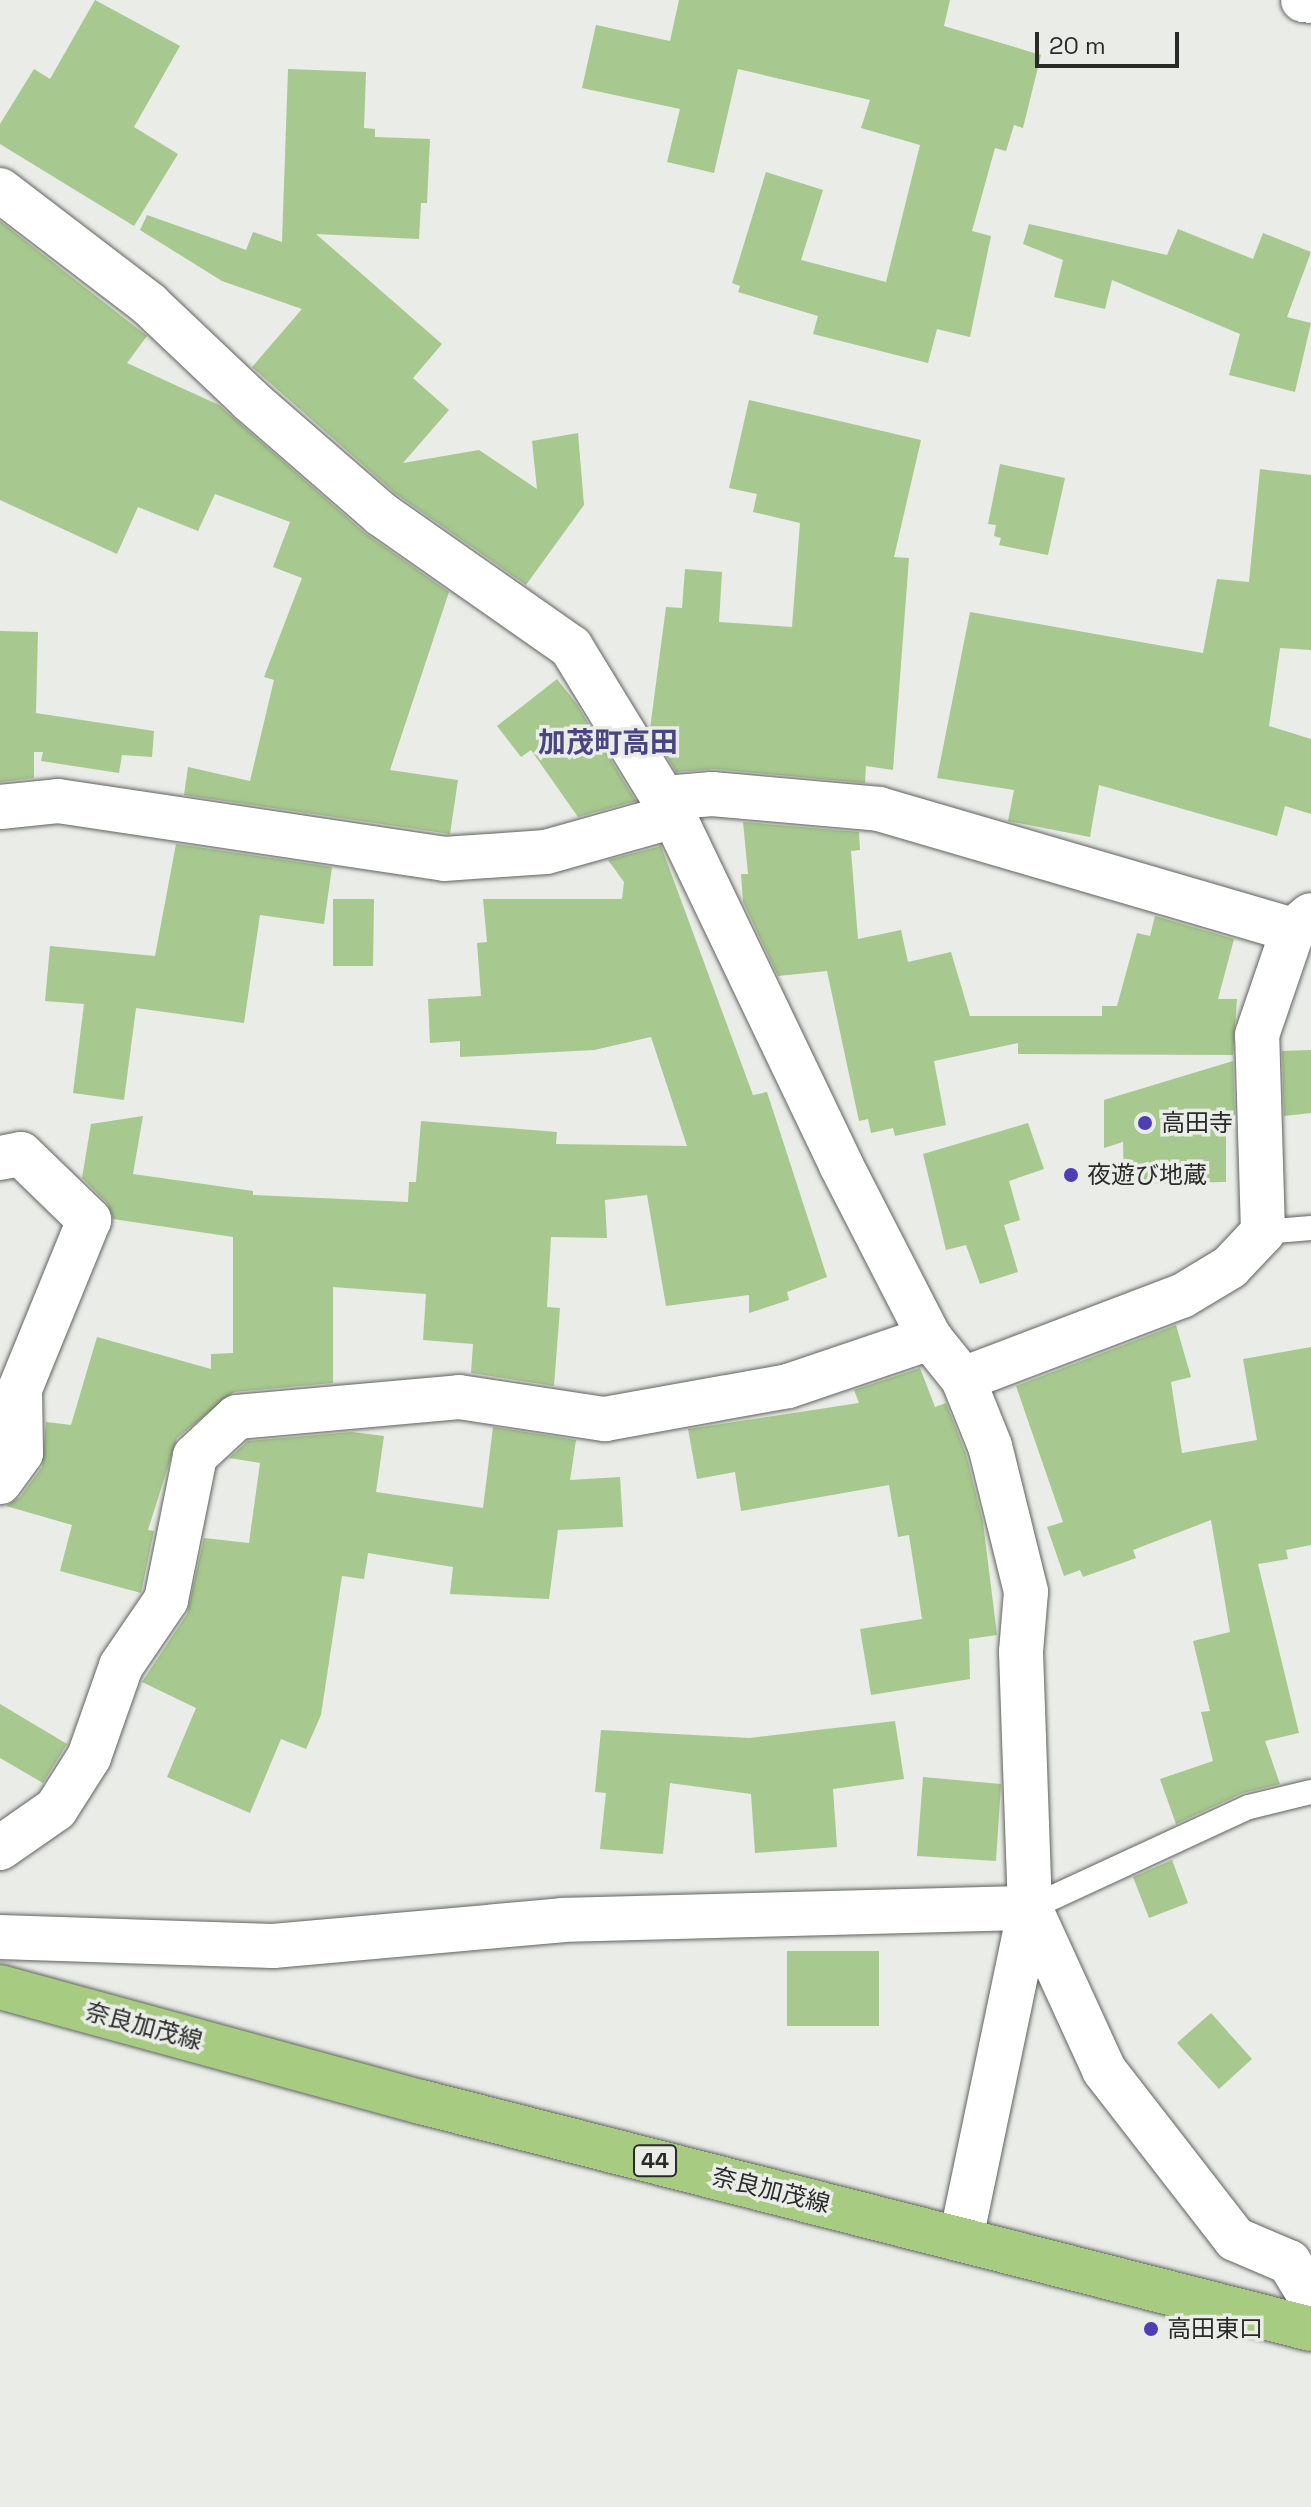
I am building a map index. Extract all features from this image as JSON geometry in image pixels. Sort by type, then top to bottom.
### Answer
[{"type":"main road","name":"奈良加茂線","points":[[0,1987],[421,2102],[1311,2329]]},
{"type":"street","points":[[1303,0],[1311,1]]},
{"type":"street","points":[[0,190],[149,304],[250,400],[381,514],[571,647],[670,807],[930,1338],[963,1379],[990,1446],[1026,1592],[1021,1652],[1030,1908],[961,2238]]},
{"type":"street","points":[[0,807],[58,801],[444,859],[546,852],[712,794],[879,809],[1302,923],[1257,1035],[1263,1232],[1230,1267],[1182,1296],[963,1379]]},
{"type":"street","points":[[0,1158],[21,1154],[89,1220],[20,1389],[21,1453],[0,1482]]},
{"type":"street","points":[[0,1848],[56,1809],[89,1757],[121,1666],[166,1600],[195,1456],[237,1417],[459,1397],[605,1419],[788,1386],[930,1338]]},
{"type":"street","points":[[0,1937],[273,1946],[562,1920],[1030,1908]]},
{"type":"street","points":[[1030,1908],[1104,2070],[1235,2239],[1289,2262],[1311,2298]]},
{"type":"lane","points":[[1263,1232],[1311,1228]]},
{"type":"lane","points":[[1030,1908],[1249,1807],[1311,1792]]},
{"type":"building","points":[[95,0],[180,46],[134,127],[178,154],[134,226],[0,144],[0,124],[34,69],[50,79]]},
{"type":"building","points":[[679,0],[950,0],[944,26],[1041,55],[1023,128],[1014,125],[1006,151],[995,148],[972,231],[991,236],[970,337],[937,329],[928,363],[813,334],[818,316],[738,292],[740,286],[732,283],[766,172],[823,190],[801,260],[886,282],[920,145],[861,128],[870,100],[738,69],[714,173],[667,162],[680,109],[582,88],[596,25],[670,41]]},
{"type":"building","points":[[288,69],[366,72],[364,128],[375,129],[375,137],[430,139],[427,203],[421,203],[419,239],[316,234],[442,344],[413,378],[449,410],[403,463],[479,450],[537,489],[532,441],[578,433],[584,505],[526,585],[396,494],[252,367],[302,309],[222,281],[140,230],[147,215],[246,250],[253,232],[282,242]]},
{"type":"building","points":[[0,221],[147,336],[127,363],[219,405],[365,533],[449,592],[390,770],[458,780],[450,834],[184,795],[188,767],[250,781],[274,680],[264,677],[302,578],[273,567],[290,522],[215,494],[198,531],[138,507],[117,554],[0,500]]},
{"type":"building","points":[[1029,224],[1167,255],[1178,229],[1253,259],[1263,233],[1311,252],[1287,317],[1311,323],[1295,392],[1229,375],[1240,334],[1112,280],[1105,309],[1054,297],[1063,260],[1023,244]]},
{"type":"building","points":[[749,400],[921,440],[894,557],[909,558],[893,770],[866,766],[865,783],[714,769],[676,772],[650,729],[666,607],[682,608],[685,569],[722,572],[719,622],[792,627],[800,523],[753,512],[757,494],[729,488]]},
{"type":"building","points":[[1000,464],[1065,478],[1048,555],[999,545],[1001,538],[994,536],[996,525],[988,524]]},
{"type":"building","points":[[1260,469],[1311,475],[1311,650],[1280,648],[1269,726],[1311,739],[1311,814],[1285,806],[1277,836],[1099,785],[1090,837],[1008,821],[1014,790],[937,778],[970,612],[1203,653],[1217,579],[1249,582]]},
{"type":"building","points":[[0,631],[38,632],[36,713],[154,731],[152,757],[122,755],[119,773],[41,761],[43,752],[34,752],[34,778],[0,782]]},
{"type":"building","points":[[557,679],[576,703],[636,801],[578,817],[531,750],[521,757],[497,726]]},
{"type":"building","points":[[743,822],[859,832],[860,850],[851,851],[858,939],[901,930],[908,962],[951,952],[970,1016],[1102,1016],[1102,1006],[1117,1006],[1137,933],[1150,936],[1155,916],[1234,939],[1218,999],[1237,999],[1233,1055],[1018,1054],[1018,1043],[934,1061],[946,1125],[895,1136],[893,1128],[871,1133],[868,1119],[859,1121],[827,971],[778,976],[743,902],[741,874],[748,874]]},
{"type":"building","points":[[176,844],[332,867],[324,924],[260,915],[244,1023],[136,1008],[124,1100],[73,1093],[84,1004],[45,1001],[50,946],[155,956]]},
{"type":"building","points":[[661,846],[753,1095],[767,1092],[827,1277],[787,1292],[789,1300],[749,1313],[749,1295],[666,1306],[647,1195],[605,1200],[607,1238],[551,1237],[547,1307],[560,1308],[554,1386],[471,1373],[473,1344],[423,1340],[426,1294],[333,1287],[333,1383],[234,1392],[177,1438],[148,1530],[154,1531],[141,1593],[60,1571],[72,1525],[6,1506],[20,1497],[42,1467],[46,1422],[71,1425],[97,1337],[211,1369],[211,1354],[233,1353],[233,1237],[113,1219],[107,1203],[82,1178],[91,1124],[143,1116],[133,1174],[253,1191],[253,1195],[408,1202],[409,1182],[416,1182],[421,1121],[557,1132],[556,1144],[687,1146],[651,1037],[594,1050],[460,1057],[460,1041],[430,1043],[428,999],[481,996],[477,943],[487,942],[483,899],[622,899],[624,882],[608,860]]},
{"type":"building","points":[[333,899],[374,899],[373,966],[333,966]]},
{"type":"building","points":[[1311,1050],[1311,1113],[1284,1116],[1282,1051]]},
{"type":"building","points":[[1233,1061],[1235,1122],[1226,1123],[1226,1182],[1124,1184],[1123,1142],[1104,1148],[1104,1100]]},
{"type":"building","points":[[1028,1123],[1044,1169],[1009,1181],[1020,1220],[1004,1225],[1018,1272],[980,1284],[966,1245],[946,1250],[923,1154]]},
{"type":"building","points":[[1176,1325],[1191,1377],[1171,1382],[1182,1453],[1257,1440],[1243,1359],[1311,1347],[1311,1545],[1286,1550],[1288,1559],[1258,1564],[1299,1733],[1265,1741],[1280,1784],[1243,1793],[1176,1824],[1160,1779],[1213,1761],[1201,1712],[1210,1711],[1193,1641],[1230,1632],[1211,1520],[1133,1550],[1136,1558],[1083,1577],[1080,1570],[1064,1576],[1047,1527],[1063,1522],[1016,1386]]},
{"type":"building","points":[[920,1368],[935,1407],[946,1403],[966,1454],[983,1522],[997,1635],[969,1639],[970,1679],[871,1695],[860,1629],[922,1619],[909,1535],[898,1537],[889,1485],[741,1511],[735,1472],[697,1479],[688,1429],[859,1403],[854,1390]]},
{"type":"building","points":[[493,1427],[576,1440],[570,1480],[620,1477],[623,1527],[558,1530],[549,1599],[450,1594],[453,1567],[368,1553],[364,1579],[342,1576],[321,1715],[306,1749],[281,1739],[250,1813],[167,1777],[196,1708],[142,1682],[187,1614],[204,1538],[249,1543],[260,1463],[229,1458],[248,1441],[352,1432],[384,1436],[376,1492],[483,1508]]},
{"type":"building","points":[[0,1704],[67,1744],[43,1783],[0,1758]]},
{"type":"building","points":[[895,1721],[904,1779],[833,1789],[837,1847],[755,1853],[751,1794],[670,1783],[663,1854],[600,1849],[606,1793],[595,1792],[601,1730],[750,1738]]},
{"type":"building","points":[[923,1777],[1001,1784],[996,1861],[917,1856]]},
{"type":"building","points":[[1172,1860],[1188,1903],[1149,1918],[1133,1877]]},
{"type":"building","points":[[787,1951],[879,1951],[879,2026],[787,2026]]},
{"type":"building","points":[[1211,2013],[1252,2059],[1219,2089],[1177,2043]]},
{"type":"place","name":"高田寺","points":[[1145,1123]]},
{"type":"place","name":"夜遊び地蔵","points":[[1071,1175]]},
{"type":"place","name":"高田東口","points":[[1151,2329]]},
{"type":"district","name":"加茂町高田","points":[[608,742]]}]
